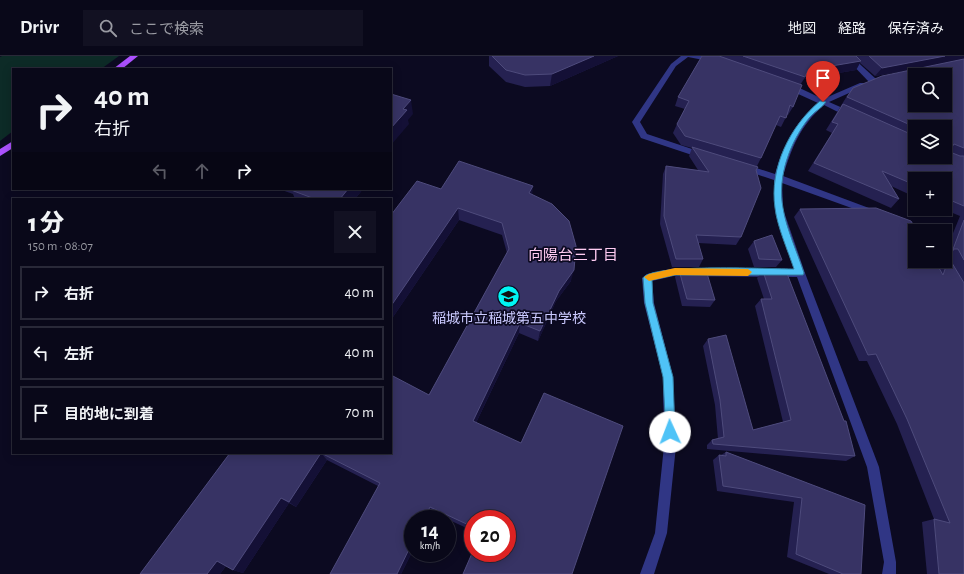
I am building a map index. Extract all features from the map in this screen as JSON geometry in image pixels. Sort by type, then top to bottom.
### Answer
[{"type":"main road","points":[[118,68],[135,56]]},
{"type":"main road","points":[[0,153],[12,145]]},
{"type":"street","points":[[685,56],[673,65],[636,122],[644,136],[711,158]]},
{"type":"street","points":[[690,56],[705,57],[720,62]]},
{"type":"street","points":[[847,56],[877,80],[823,102],[809,114],[796,131],[778,178],[779,209],[800,273],[873,467],[890,562],[889,574]]},
{"type":"street","points":[[777,82],[858,118]]},
{"type":"street","points":[[734,164],[778,178],[879,215]]},
{"type":"street","points":[[894,220],[908,226]]},
{"type":"street","points":[[648,574],[661,533],[670,446],[668,377],[649,303],[648,278],[675,272],[800,273]]},
{"type":"green space","points":[[119,56],[102,68],[12,68],[12,132],[0,141],[0,57]]},
{"type":"building","points":[[492,56],[594,56],[552,74],[525,75],[506,70]]},
{"type":"building","points":[[702,56],[719,56],[802,85],[793,107],[790,105],[786,118],[780,116],[761,158],[685,136],[677,124],[689,101],[678,97]]},
{"type":"building","points":[[743,56],[856,56],[861,61],[808,70],[805,77]]},
{"type":"building","points":[[869,56],[945,56],[882,68]]},
{"type":"building","points":[[964,59],[964,148],[954,144],[952,147],[952,120],[908,120],[908,124],[847,97],[853,88],[882,76],[908,71],[908,112],[952,112],[952,68],[921,68]]},
{"type":"building","points":[[392,94],[411,100],[403,109],[407,110],[392,127]]},
{"type":"building","points":[[843,104],[908,133],[908,164],[952,164],[952,153],[964,156],[964,206],[952,201],[952,172],[908,172],[908,182],[882,171],[899,199],[814,163],[838,124],[832,122]]},
{"type":"building","points":[[692,147],[758,167],[756,170],[761,188],[741,237],[696,235],[703,259],[676,259],[664,216],[666,166],[709,172]]},
{"type":"building","points":[[459,161],[533,186],[529,193],[552,204],[569,221],[576,246],[574,270],[559,291],[540,331],[520,323],[473,421],[521,443],[544,393],[623,426],[572,574],[463,574],[468,562],[516,562],[516,510],[464,510],[464,523],[456,519],[456,510],[436,510],[430,507],[428,510],[404,510],[404,560],[397,574],[330,574],[380,483],[323,454],[392,454],[392,376],[429,395],[509,249],[502,223],[458,208],[392,305],[392,214],[417,181],[441,189]]},
{"type":"building","points":[[291,190],[347,190],[341,198],[312,198]]},
{"type":"building","points":[[876,208],[911,221],[913,224],[908,224],[908,268],[939,268],[943,275],[945,268],[952,268],[952,263],[964,283],[964,574],[939,574],[934,519],[950,523],[907,419],[876,354],[868,355],[800,209]]},
{"type":"building","points":[[964,220],[964,260],[958,249],[954,249],[952,252]]},
{"type":"building","points":[[772,235],[782,260],[759,259],[754,241]]},
{"type":"building","points":[[679,270],[706,270],[715,300],[687,299]]},
{"type":"building","points":[[763,271],[786,271],[844,421],[846,421],[855,456],[713,444],[712,440],[724,437],[720,400],[708,339],[726,335],[753,430],[791,420],[761,299],[772,299]]},
{"type":"building","points":[[726,452],[865,505],[861,574],[843,574],[796,554],[802,498],[723,486],[719,455],[726,456]]},
{"type":"building","points":[[229,454],[320,454],[289,502],[281,498],[233,570],[217,561],[207,574],[140,574]]},
{"type":"slow traffic","points":[[649,277],[675,272],[748,272]]},
{"type":"place","name":"稲城市立稲城第五中学校","points":[[509,296]]},
{"type":"district","name":"向陽台三丁目","points":[[573,255]]},
{"type":"route","points":[[670,432],[668,377],[649,303],[648,278],[675,272],[800,273],[779,209],[778,178],[796,131],[809,114],[823,102]]}]
